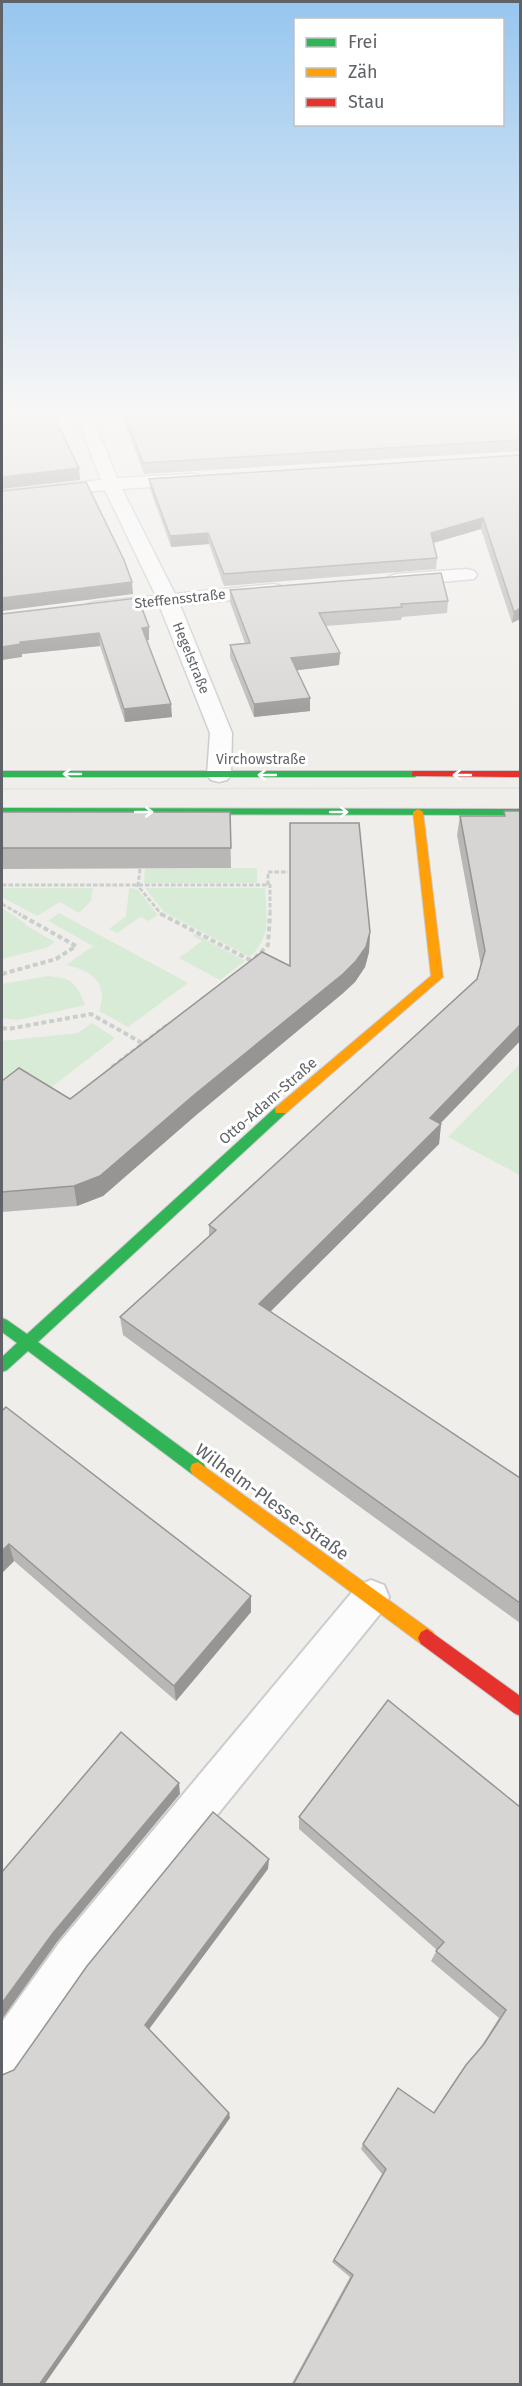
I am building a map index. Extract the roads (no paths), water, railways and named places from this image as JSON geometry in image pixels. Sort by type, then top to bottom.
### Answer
[{"type":"street","name":"Hegelstraße","points":[[131,524],[167,599],[221,733],[219,775]]},
{"type":"street","points":[[375,582],[467,575]]},
{"type":"street","name":"Steffensstraße","points":[[72,610],[167,599],[294,589]]},
{"type":"street","name":"Virchowstraße","points":[[2,774],[520,774]]},
{"type":"street","points":[[2,811],[520,812]]},
{"type":"street","name":"Otto-Adam-Straße","points":[[2,1366],[247,1139],[437,977],[418,812]]},
{"type":"street","name":"Wilhelm-Plesse-Straße","points":[[2,1324],[520,1707]]},
{"type":"lane","points":[[2,2059],[74,1958],[371,1598]]},
{"type":"tram line","points":[[2,789],[520,788]]}]
